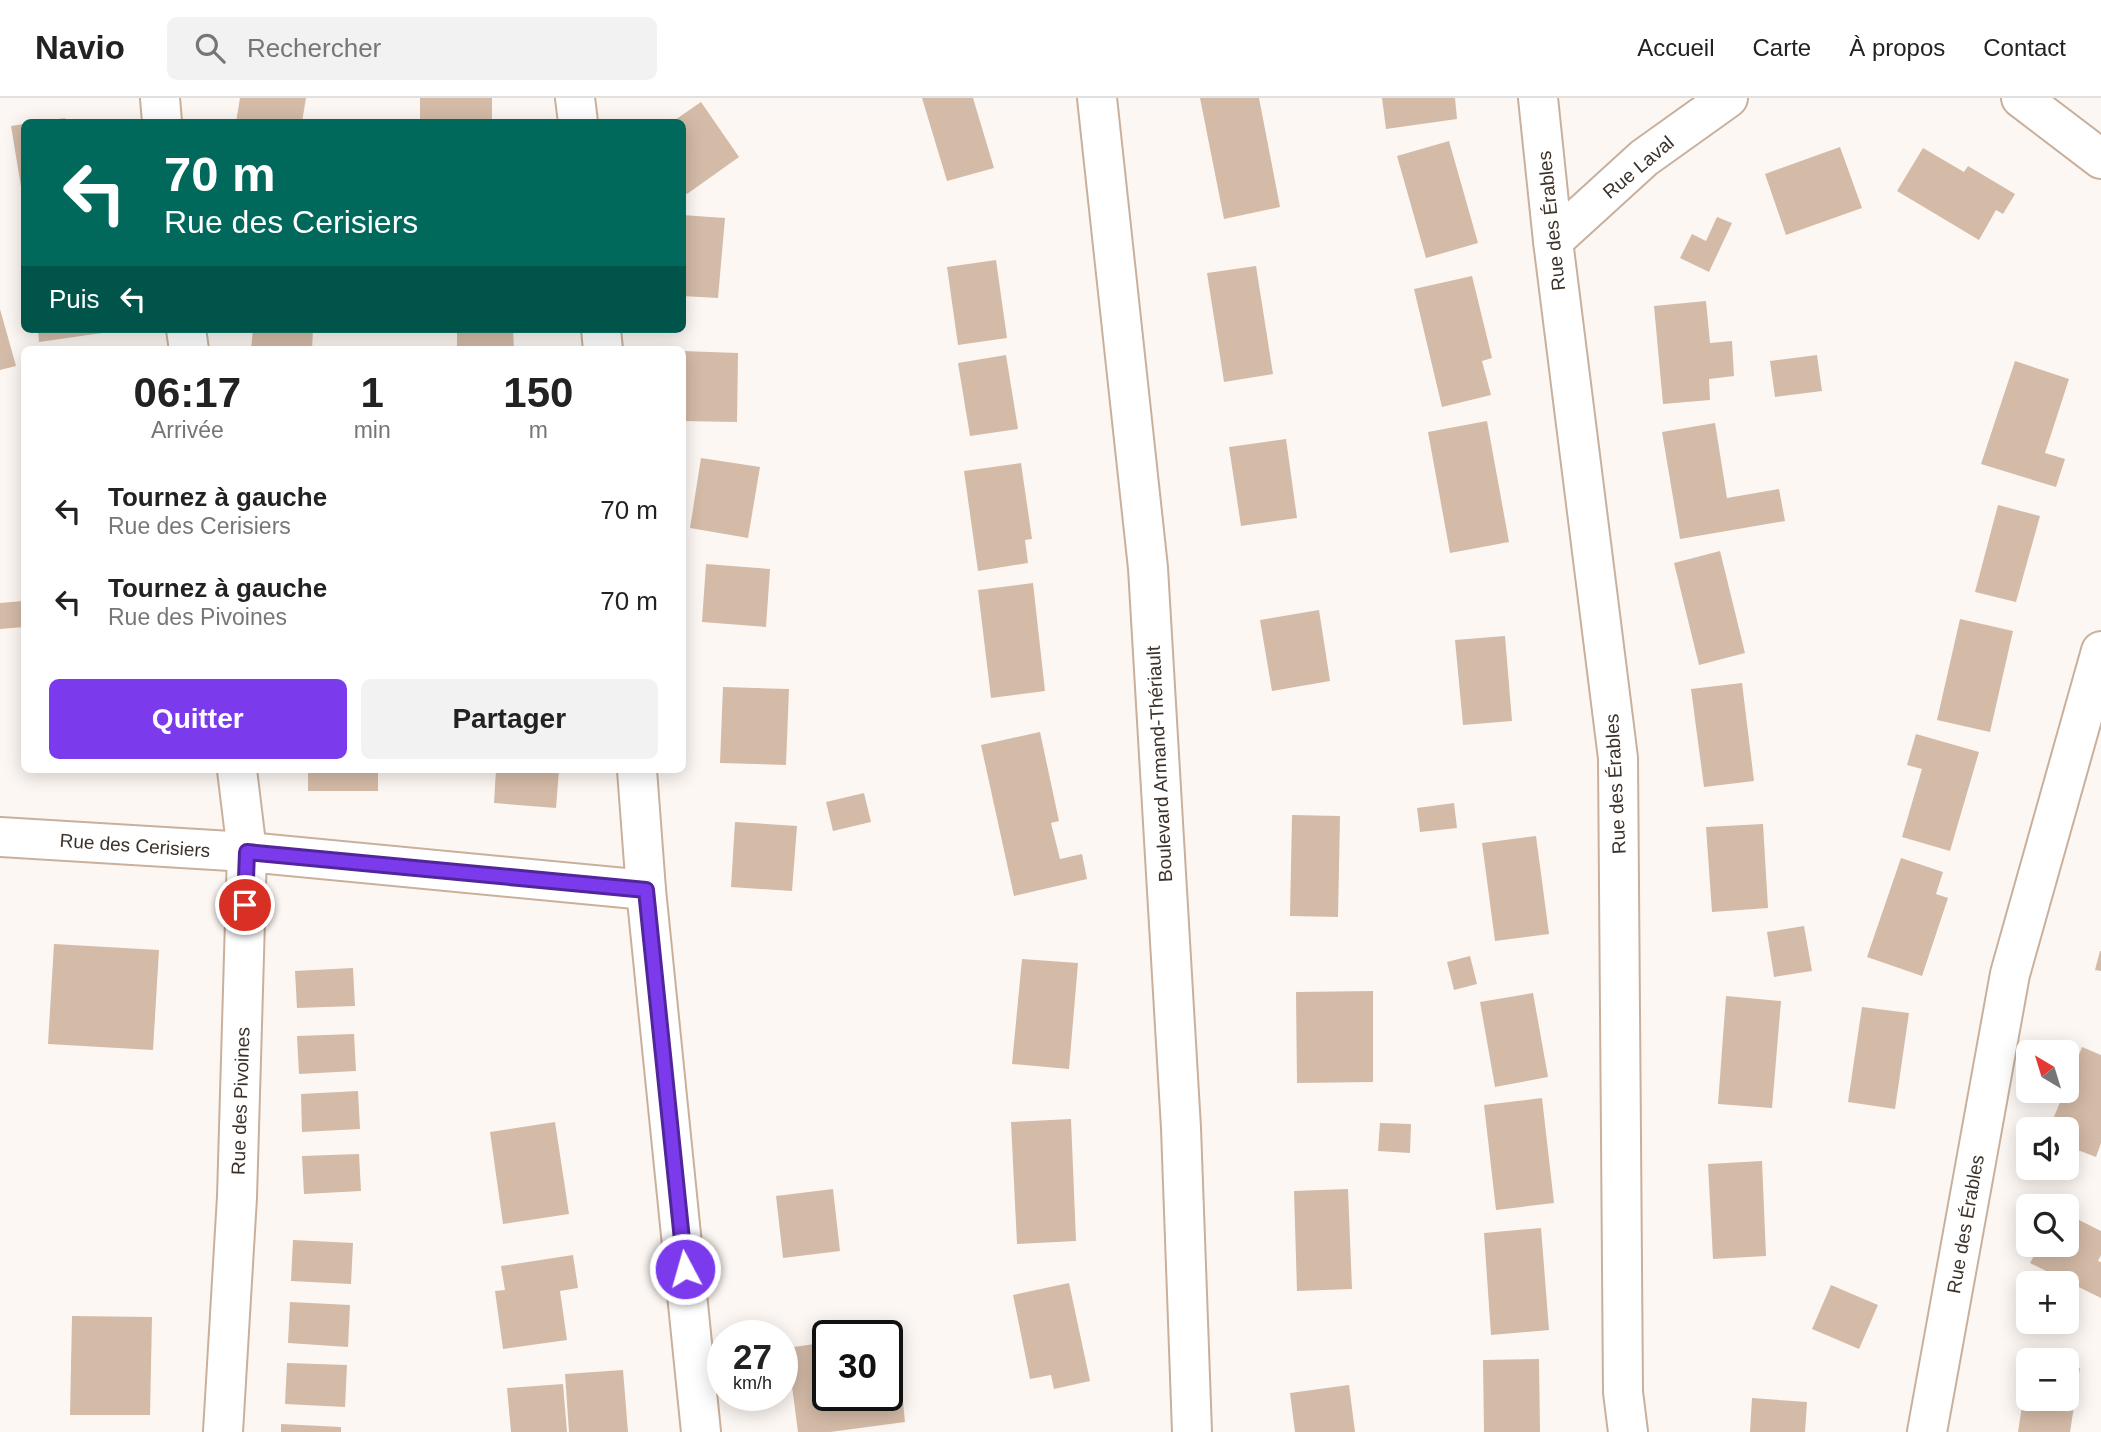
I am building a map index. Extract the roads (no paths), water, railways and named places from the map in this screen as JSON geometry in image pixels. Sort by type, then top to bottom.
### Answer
[{"type":"street","points":[[160,98],[162,119]]},
{"type":"street","points":[[575,98],[578,119]]},
{"type":"street","name":"Boulevard Armand-Thériault","points":[[1097,98],[1147,568],[1181,1128],[1192,1432]]},
{"type":"street","name":"Rue des Érables","points":[[1538,98],[1553,241],[1618,758],[1623,1392],[1628,1432]]},
{"type":"street","name":"Rue Laval","points":[[1553,241],[1644,158],[1728,98]]},
{"type":"street","points":[[2021,98],[2101,159]]},
{"type":"street","name":"Rue des Érables","points":[[1927,1432],[2010,974],[2101,651]]},
{"type":"street","name":"Rue des Pivoines","points":[[223,1432],[237,1197],[247,852],[237,773]]},
{"type":"street","points":[[637,773],[646,890],[701,1432]]},
{"type":"street","name":"Rue des Cerisiers","points":[[0,837],[247,852],[646,890]]}]
